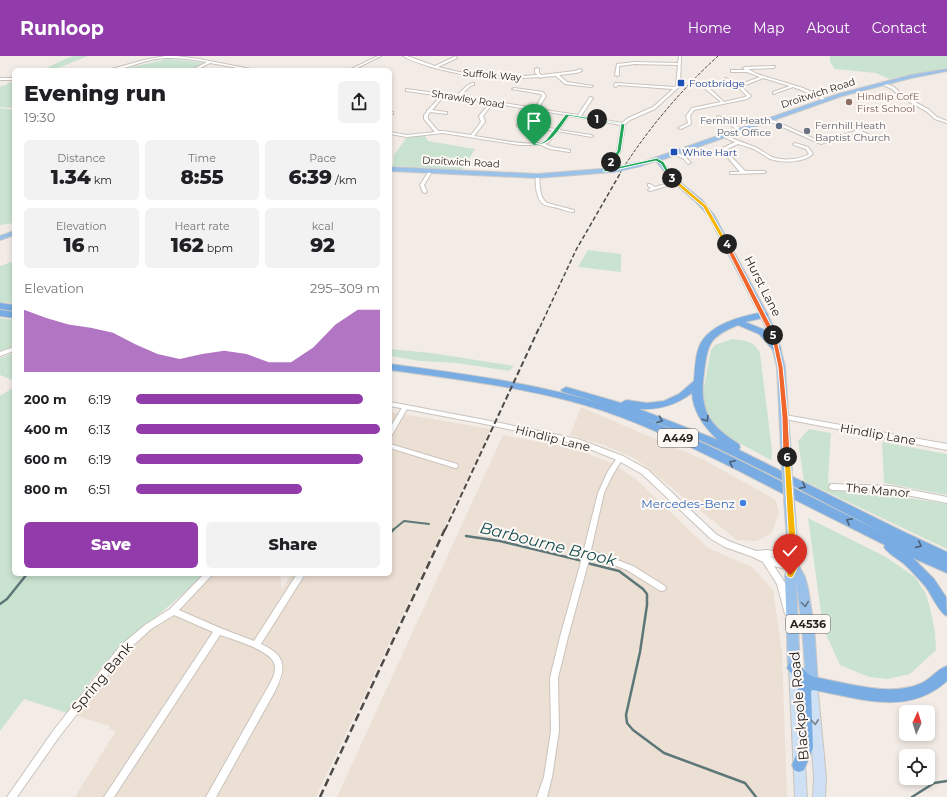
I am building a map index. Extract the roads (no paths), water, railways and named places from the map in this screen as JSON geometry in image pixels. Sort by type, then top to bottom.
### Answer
[{"type":"highway","points":[[0,306],[12,308]]},
{"type":"highway","points":[[0,313],[12,316]]},
{"type":"highway","points":[[755,462],[742,451],[728,443],[707,422],[698,403],[698,382],[702,354],[707,340],[716,332],[739,324],[765,318]]},
{"type":"highway","points":[[739,324],[762,332],[777,349]]},
{"type":"highway","name":"A449","points":[[392,361],[469,372],[545,385],[594,397],[667,423],[755,462],[905,539],[947,558]]},
{"type":"highway","name":"A449","points":[[392,367],[510,385],[566,397],[607,409],[649,425],[710,452],[947,568]]},
{"type":"highway","points":[[594,397],[635,405],[657,406],[674,402],[688,393],[698,382]]},
{"type":"highway","points":[[870,531],[901,554],[923,575],[941,598],[947,610]]},
{"type":"highway","points":[[794,668],[803,679],[812,683],[870,694],[902,696],[926,688],[947,672]]},
{"type":"highway","points":[[798,765],[806,748],[805,687],[812,683]]},
{"type":"main road","name":"Droitwich Road","points":[[392,169],[537,176],[589,174],[613,170],[657,159],[826,100],[882,83],[947,70]]},
{"type":"main road","name":"Hurst Lane","points":[[657,159],[662,163],[676,182],[700,201],[711,215],[765,318],[777,349],[780,367],[785,417],[789,499]]},
{"type":"main road","points":[[0,238],[12,234]]},
{"type":"main road","name":"Blackpole Road","points":[[789,499],[794,562],[803,588],[808,626],[820,777],[819,797]]},
{"type":"main road","name":"Blackpole Road","points":[[794,562],[790,575],[798,765],[801,797]]},
{"type":"street","points":[[355,68],[380,56]]},
{"type":"street","name":"Suffolk Way","points":[[404,56],[450,72],[503,77],[541,77],[582,71]]},
{"type":"street","points":[[605,171],[619,151],[623,124],[629,119],[654,108],[676,88],[678,82],[680,56]]},
{"type":"street","points":[[118,68],[156,59],[191,57],[243,68]]},
{"type":"street","points":[[435,67],[456,57]]},
{"type":"street","points":[[198,68],[209,62]]},
{"type":"street","points":[[617,74],[618,65],[635,63],[680,64]]},
{"type":"street","points":[[748,71],[745,68],[774,67]]},
{"type":"street","points":[[537,69],[536,73],[541,77]]},
{"type":"street","points":[[732,72],[748,71],[794,86],[826,100]]},
{"type":"street","points":[[557,75],[566,83],[591,86]]},
{"type":"street","points":[[726,79],[741,85],[763,77]]},
{"type":"street","points":[[0,79],[12,79]]},
{"type":"street","points":[[882,83],[893,88],[903,97],[945,122]]},
{"type":"street","points":[[459,96],[469,85],[474,84]]},
{"type":"street","points":[[616,86],[616,84],[676,88]]},
{"type":"street","points":[[703,85],[710,89],[719,100],[724,103]]},
{"type":"street","points":[[680,128],[690,123],[688,116],[693,109],[749,97],[749,95],[740,88],[741,85]]},
{"type":"street","points":[[774,93],[794,86]]},
{"type":"street","points":[[514,89],[542,93],[544,96],[536,110]]},
{"type":"street","name":"Shrawley Road","points":[[407,90],[459,96],[492,103],[623,124]]},
{"type":"street","points":[[437,132],[426,119],[426,115],[443,95]]},
{"type":"street","points":[[579,117],[591,98]]},
{"type":"street","points":[[472,136],[483,122],[481,116],[492,103]]},
{"type":"street","points":[[428,111],[446,113]]},
{"type":"street","points":[[542,144],[548,141],[568,115]]},
{"type":"street","points":[[719,117],[741,130]]},
{"type":"street","points":[[770,120],[821,143],[858,131]]},
{"type":"street","points":[[519,126],[519,124],[592,136]]},
{"type":"street","points":[[852,124],[858,131],[880,141]]},
{"type":"street","points":[[392,133],[406,136],[437,132],[520,144],[542,144],[551,148],[570,151]]},
{"type":"street","points":[[724,136],[737,143],[757,149],[768,157],[779,160],[801,158],[811,154],[807,148],[795,144]]},
{"type":"street","points":[[737,143],[725,148],[725,152],[743,172]]},
{"type":"street","points":[[674,153],[685,158],[689,163]]},
{"type":"street","points":[[426,192],[422,185],[431,170]]},
{"type":"street","points":[[731,173],[764,172]]},
{"type":"street","points":[[537,176],[538,197],[541,201],[548,205],[572,211]]},
{"type":"street","points":[[649,184],[652,189],[676,182]]},
{"type":"street","points":[[0,354],[12,350]]},
{"type":"street","name":"Hindlip Lane","points":[[392,404],[578,442],[620,458],[644,472],[714,537],[728,545],[756,554],[766,560],[794,562]]},
{"type":"street","points":[[392,430],[405,407]]},
{"type":"street","name":"Hindlip Lane","points":[[785,417],[947,447]]},
{"type":"street","points":[[392,447],[455,466]]},
{"type":"street","points":[[542,797],[548,777],[555,731],[554,678],[583,569],[601,493],[609,475],[620,458]]},
{"type":"street","name":"The Manor","points":[[832,487],[891,489],[947,500]]},
{"type":"street","name":"Hindlip Lane","points":[[756,554],[767,553],[794,562]]},
{"type":"street","points":[[586,556],[630,568],[662,588]]},
{"type":"street","points":[[766,560],[781,583],[787,608],[792,618]]},
{"type":"street","name":"Spring Bank","points":[[12,797],[56,734],[123,649],[148,627],[173,610],[207,576]]},
{"type":"street","points":[[256,645],[300,576]]},
{"type":"street","points":[[173,610],[218,631],[256,645],[275,656],[278,664],[279,674],[272,690],[211,797]]},
{"type":"street","points":[[109,797],[218,631]]},
{"type":"waterway","name":"Barbourne Brook","points":[[393,530],[404,521],[429,524]]},
{"type":"waterway","name":"Barbourne Brook","points":[[466,536],[500,541],[583,561]]},
{"type":"waterway","name":"Barbourne Brook","points":[[587,563],[619,571],[643,589],[647,594],[647,605],[640,652],[626,715],[627,723],[633,730],[664,753],[745,783],[756,797]]},
{"type":"waterway","name":"Barbourne Brook","points":[[0,604],[7,599],[25,576]]},
{"type":"waterway","name":"Barbourne Brook","points":[[912,797],[934,783],[947,781]]},
{"type":"railway","points":[[620,173],[641,142],[677,97],[718,56]]},
{"type":"railway","points":[[540,327],[576,250],[621,172]]},
{"type":"railway","points":[[445,530],[540,326]]},
{"type":"railway","points":[[320,797],[445,529]]},
{"type":"place","name":"Footbridge","points":[[681,83]]},
{"type":"place","name":"Hindlip CofE First School","points":[[849,102]]},
{"type":"place","name":"Fernhill Heath Post Office","points":[[779,126]]},
{"type":"place","name":"Fernhill Heath Baptist Church","points":[[807,131]]},
{"type":"place","name":"White Hart","points":[[674,152]]},
{"type":"place","name":"Mercedes-Benz","points":[[743,503]]}]
